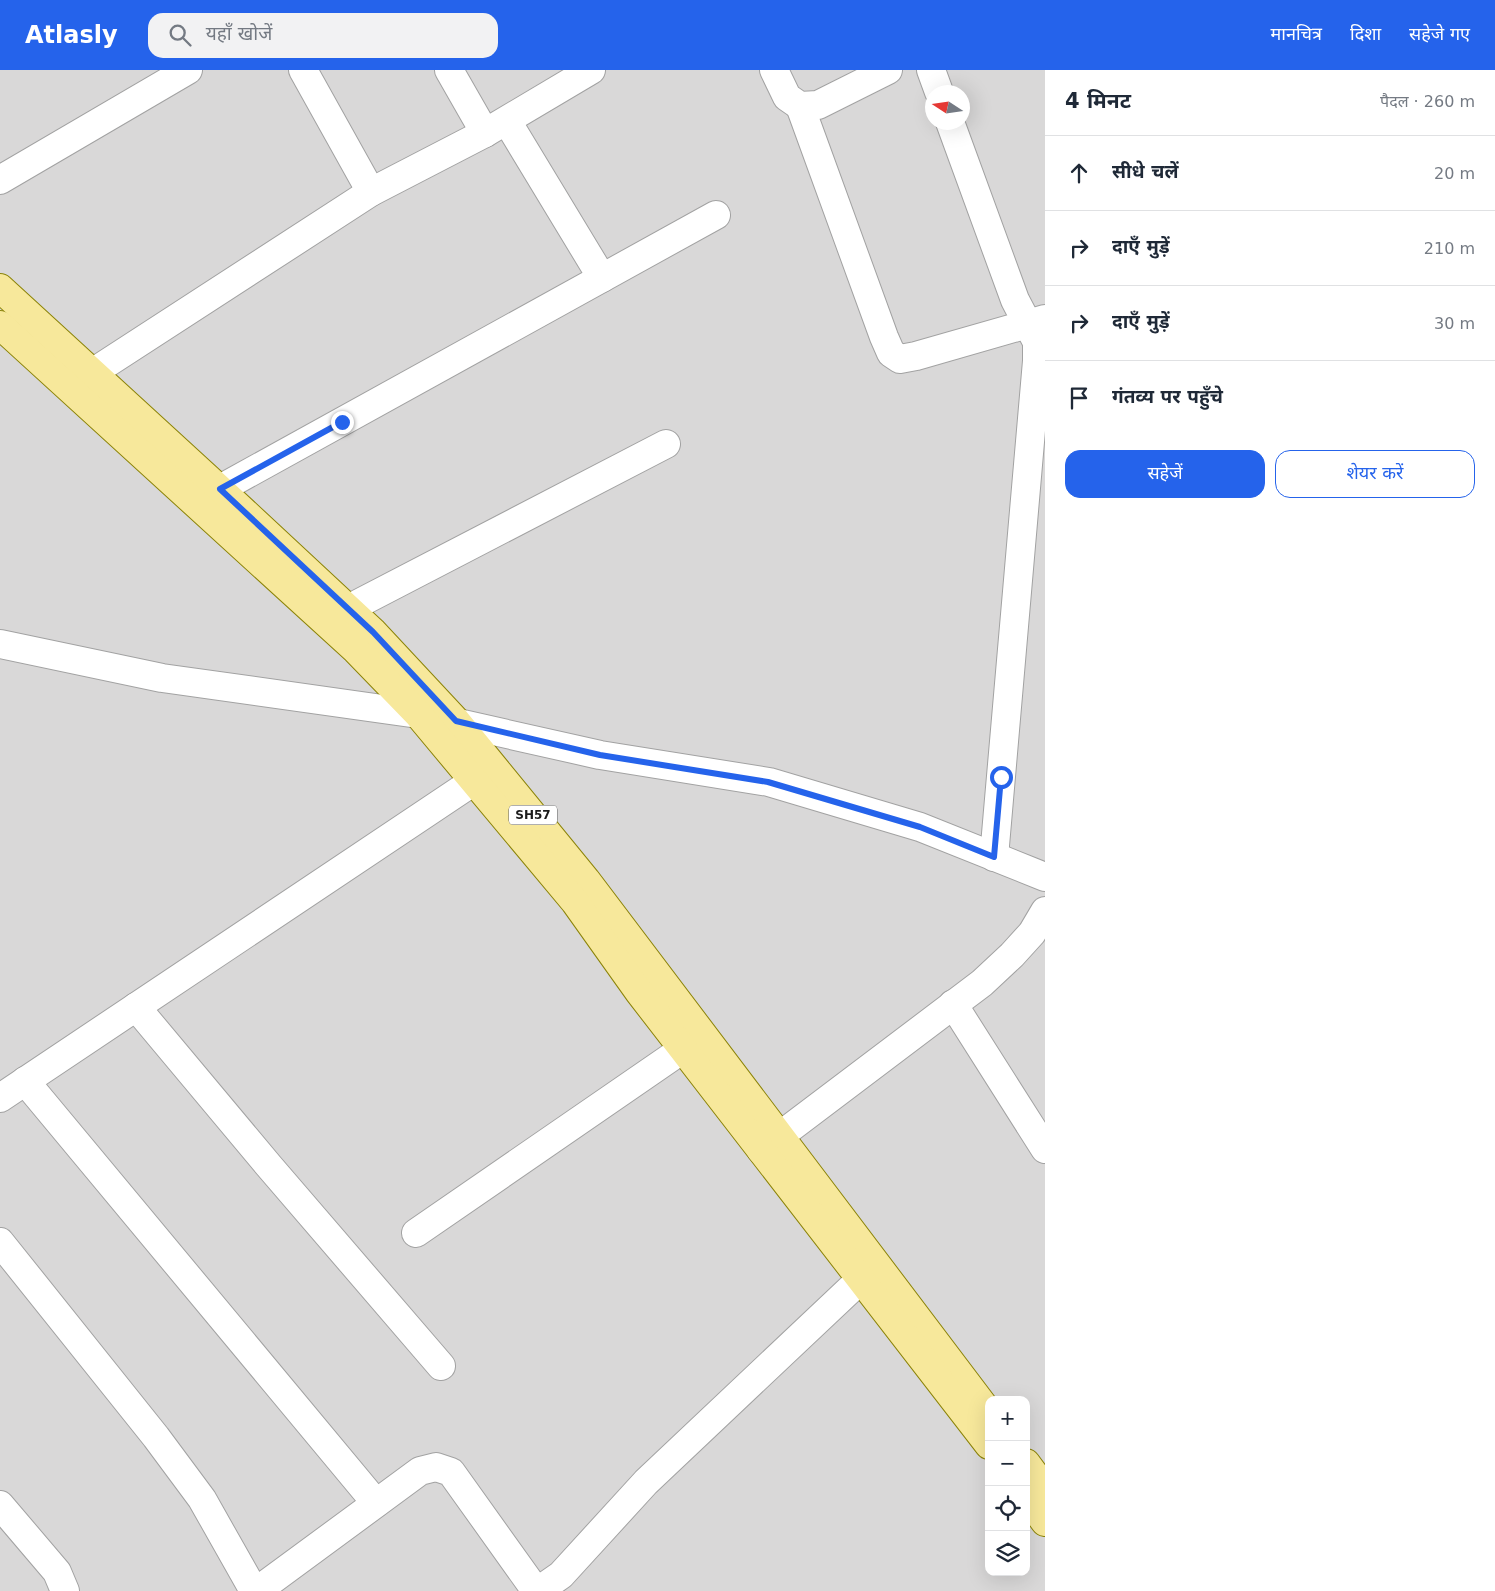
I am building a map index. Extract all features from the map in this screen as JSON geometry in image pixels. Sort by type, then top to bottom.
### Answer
[{"type":"main road","name":"SH57","points":[[0,288],[373,632],[456,721],[586,880],[770,1143],[861,1279],[985,1427]]},
{"type":"main road","name":"SH57","points":[[0,325],[356,650],[418,714],[575,902],[683,1050],[770,1143],[985,1427]]},
{"type":"main road","points":[[1030,1468],[1045,1489]]},
{"type":"main road","points":[[1030,1501],[1045,1522]]},
{"type":"street","points":[[0,180],[188,70]]},
{"type":"street","points":[[303,70],[372,192]]},
{"type":"street","points":[[449,70],[496,127],[602,278]]},
{"type":"street","points":[[92,373],[372,192],[496,127],[591,70]]},
{"type":"street","points":[[774,70],[787,97],[800,106],[891,353],[900,359],[916,356],[1037,322]]},
{"type":"street","points":[[800,106],[818,105],[888,70]]},
{"type":"street","points":[[931,70],[936,85]]},
{"type":"street","points":[[953,130],[1015,300],[1037,322],[1037,361],[994,857]]},
{"type":"street","points":[[220,489],[716,215]]},
{"type":"street","points":[[348,609],[666,444]]},
{"type":"street","points":[[0,644],[162,678],[418,714],[456,721],[600,755],[768,782],[920,827],[1045,877]]},
{"type":"street","points":[[0,1098],[474,781]]},
{"type":"street","points":[[770,1143],[982,982],[1012,955],[1032,933],[1045,911]]},
{"type":"street","points":[[953,1004],[1045,1149]]},
{"type":"street","points":[[136,1007],[269,1166],[441,1366]]},
{"type":"street","points":[[416,1233],[683,1050]]},
{"type":"street","points":[[25,1081],[376,1503]]},
{"type":"street","points":[[0,1242],[156,1437],[202,1499],[255,1591],[420,1471],[436,1467],[451,1472],[537,1591],[560,1575],[646,1482],[861,1279]]},
{"type":"street","points":[[0,1505],[57,1572],[65,1591]]},
{"type":"shaded area","points":[[0,70],[1045,70],[1045,1591],[0,1591]]},
{"type":"route","points":[[342,422],[220,489],[373,632],[456,721],[600,755],[768,782],[920,827],[994,857],[1001,777]]}]
